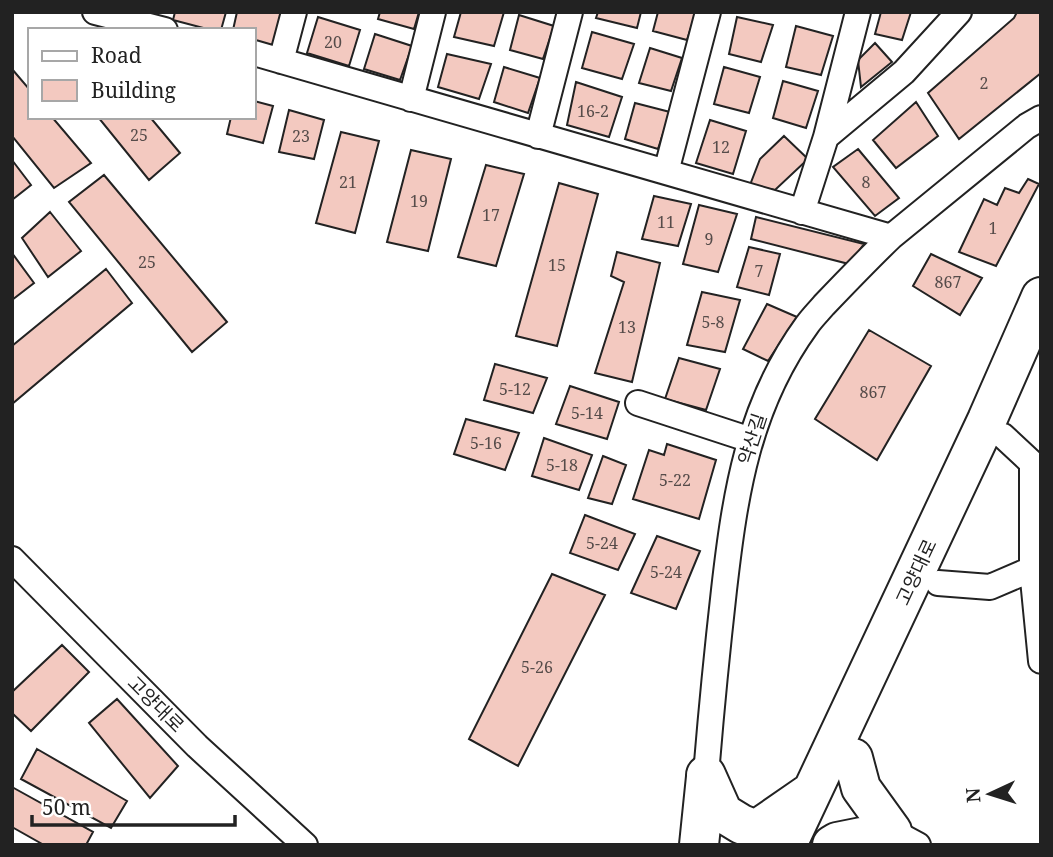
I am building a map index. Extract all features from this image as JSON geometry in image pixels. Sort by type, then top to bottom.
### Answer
[{"type":"main road","name":"고양대로","points":[[787,845],[987,420],[1041,297]]},
{"type":"main road","name":"고양대로","points":[[817,845],[853,758],[938,583],[1041,355]]},
{"type":"main road","points":[[853,758],[861,788],[905,838]]},
{"type":"main road","points":[[706,775],[723,813],[756,830],[813,791]]},
{"type":"main road","points":[[699,845],[706,775]]},
{"type":"main road","points":[[832,845],[905,838]]},
{"type":"street","points":[[95,12],[151,22]]},
{"type":"street","points":[[281,61],[293,12]]},
{"type":"street","points":[[411,99],[433,12]]},
{"type":"street","points":[[538,136],[570,12]]},
{"type":"street","points":[[666,172],[708,12]]},
{"type":"street","points":[[802,212],[826,137],[858,12]]},
{"type":"street","points":[[826,137],[904,72],[959,12]]},
{"type":"street","points":[[256,54],[891,237]]},
{"type":"street","name":"약산길","points":[[706,775],[731,527],[741,472],[757,418],[780,369],[807,325],[891,237],[1027,126],[1041,118]]},
{"type":"street","points":[[638,403],[751,440]]},
{"type":"street","points":[[1003,436],[1032,463],[1041,660]]},
{"type":"street","name":"고양대로","points":[[12,559],[197,746],[305,845]]},
{"type":"street","name":"고양대로","points":[[938,583],[990,587],[1036,569]]},
{"type":"building","points":[[175,12],[226,12],[222,28],[203,28],[173,20]]},
{"type":"building","points":[[237,12],[283,12],[272,46],[256,42],[256,28],[233,28]]},
{"type":"building","points":[[380,12],[419,12],[414,29],[378,19]]},
{"type":"building","points":[[461,12],[504,12],[494,46],[454,37]]},
{"type":"building","points":[[598,12],[641,12],[637,28],[596,18]]},
{"type":"building","points":[[658,12],[696,12],[687,40],[653,31]]},
{"type":"building","points":[[881,12],[911,12],[902,40],[875,34]]},
{"type":"building","points":[[1017,12],[1041,12],[1041,73],[959,139],[928,93],[1014,18]]},
{"type":"building","points":[[519,15],[554,26],[543,59],[510,50]]},
{"type":"building","points":[[318,17],[360,30],[349,66],[307,53]]},
{"type":"building","points":[[737,17],[773,25],[761,62],[729,54]]},
{"type":"building","points":[[796,26],[833,36],[821,75],[786,67]]},
{"type":"building","points":[[592,32],[634,44],[622,79],[582,68]]},
{"type":"building","points":[[375,34],[412,46],[400,80],[364,69]]},
{"type":"building","points":[[875,43],[892,62],[861,87],[858,60]]},
{"type":"building","points":[[650,48],[682,58],[671,91],[639,83]]},
{"type":"building","points":[[447,54],[491,64],[479,99],[438,87]]},
{"type":"building","points":[[504,67],[540,78],[528,113],[494,102]]},
{"type":"building","points":[[724,67],[760,77],[749,113],[714,104]]},
{"type":"building","points":[[12,69],[28,88],[28,119],[54,119],[91,163],[54,188],[12,136]]},
{"type":"building","points":[[783,81],[818,91],[806,128],[773,118]]},
{"type":"building","points":[[576,82],[622,97],[609,137],[567,125]]},
{"type":"building","points":[[256,102],[273,106],[263,143],[227,134],[231,119],[256,119]]},
{"type":"building","points":[[916,102],[938,136],[896,168],[873,140]]},
{"type":"building","points":[[635,103],[670,112],[658,149],[625,139]]},
{"type":"building","points":[[289,110],[324,120],[314,159],[279,152]]},
{"type":"building","points":[[100,119],[152,119],[180,153],[149,180]]},
{"type":"building","points":[[710,120],[746,131],[733,174],[696,163]]},
{"type":"building","points":[[341,132],[379,141],[355,233],[316,223]]},
{"type":"building","points":[[784,136],[808,159],[775,190],[750,185],[760,159]]},
{"type":"building","points":[[858,149],[899,198],[875,216],[833,167]]},
{"type":"building","points":[[411,150],[451,159],[428,251],[387,242]]},
{"type":"building","points":[[12,160],[31,185],[12,200]]},
{"type":"building","points":[[486,165],[524,174],[496,266],[458,257]]},
{"type":"building","points":[[104,175],[227,322],[192,352],[69,202]]},
{"type":"building","points":[[1028,179],[1039,184],[996,266],[959,252],[984,199],[997,205],[1005,188],[1019,193]]},
{"type":"building","points":[[559,183],[598,194],[557,346],[516,336]]},
{"type":"building","points":[[654,196],[691,204],[678,246],[642,239]]},
{"type":"building","points":[[699,205],[737,214],[718,272],[683,264]]},
{"type":"building","points":[[50,212],[81,251],[48,277],[22,238]]},
{"type":"building","points":[[756,217],[864,244],[849,264],[751,239]]},
{"type":"building","points":[[749,247],[780,254],[769,295],[737,287]]},
{"type":"building","points":[[617,252],[660,263],[632,382],[595,373],[624,282],[611,276]]},
{"type":"building","points":[[12,253],[34,283],[12,300]]},
{"type":"building","points":[[931,254],[982,278],[960,315],[913,286]]},
{"type":"building","points":[[106,269],[132,303],[12,404],[12,346]]},
{"type":"building","points":[[702,292],[740,300],[725,352],[687,345]]},
{"type":"building","points":[[767,304],[797,317],[768,361],[743,349]]},
{"type":"building","points":[[869,330],[931,366],[877,460],[815,419]]},
{"type":"building","points":[[679,358],[720,369],[706,410],[665,399]]},
{"type":"building","points":[[495,364],[547,378],[533,413],[484,400]]},
{"type":"building","points":[[570,386],[619,402],[607,439],[556,424]]},
{"type":"building","points":[[466,419],[519,433],[505,470],[454,454]]},
{"type":"building","points":[[544,438],[592,455],[579,490],[532,476]]},
{"type":"building","points":[[667,444],[716,460],[699,519],[633,499],[649,450],[664,455]]},
{"type":"building","points":[[603,456],[626,465],[612,504],[588,498]]},
{"type":"building","points":[[585,515],[635,534],[618,570],[570,553]]},
{"type":"building","points":[[657,536],[700,551],[676,609],[631,593]]},
{"type":"building","points":[[552,574],[605,595],[518,766],[469,739]]},
{"type":"building","points":[[62,645],[89,672],[31,731],[12,713],[12,692]]},
{"type":"building","points":[[117,699],[178,766],[150,798],[89,723]]},
{"type":"building","points":[[37,749],[127,801],[111,828],[21,779]]},
{"type":"building","points":[[12,787],[93,832],[86,845],[44,845],[12,827]]}]
